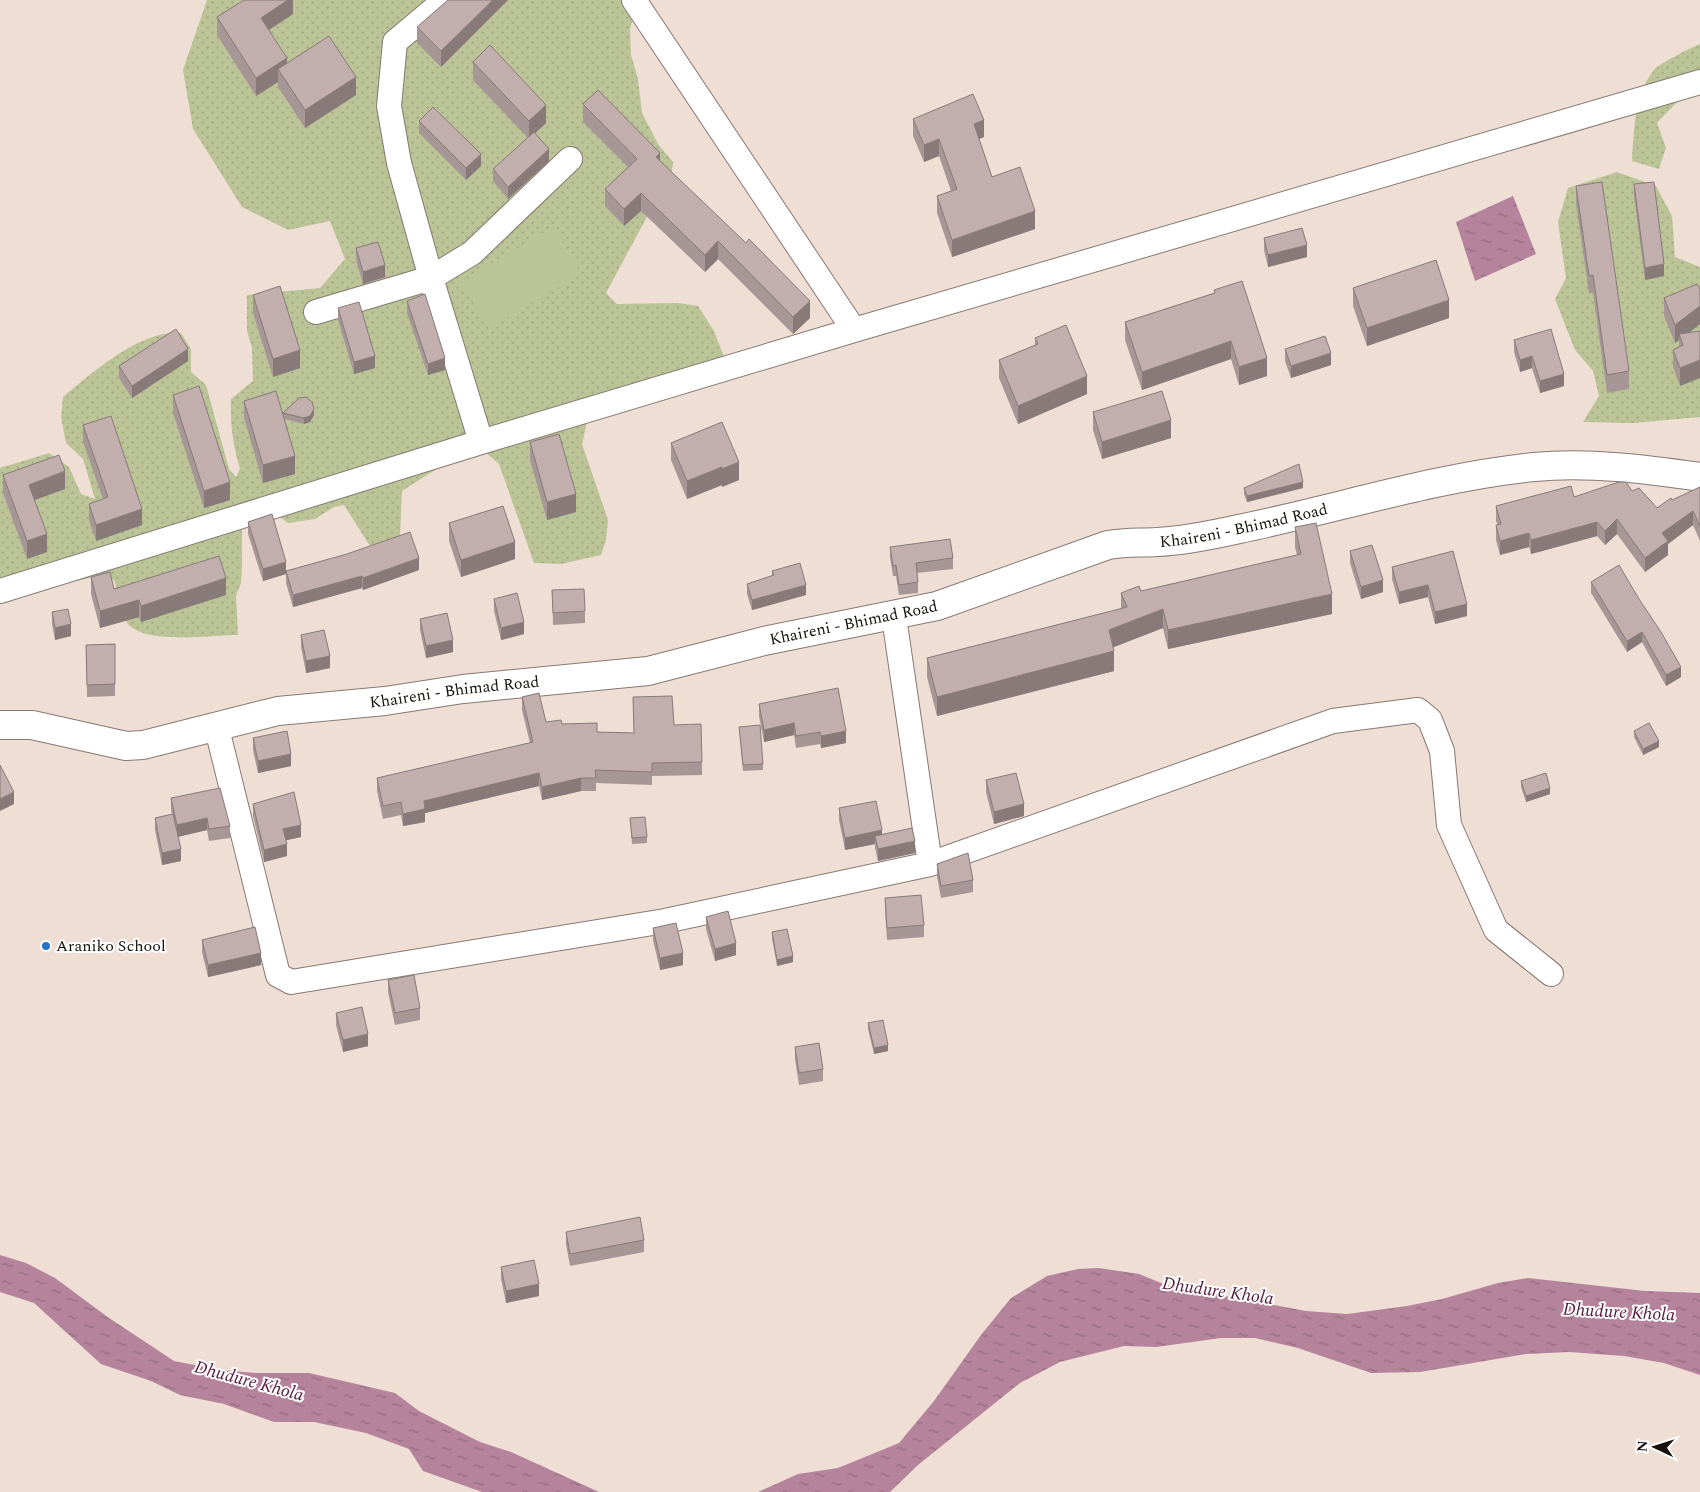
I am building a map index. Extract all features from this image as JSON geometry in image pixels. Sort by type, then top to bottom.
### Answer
[{"type":"main road","name":"Khaireni - Bhimad Road","points":[[0,725],[32,725],[126,746],[144,745],[216,725],[278,711],[385,701],[463,689],[648,671],[764,641],[894,617],[937,606],[1108,545],[1123,542],[1157,542],[1238,529],[1478,475],[1536,467],[1575,466],[1651,470],[1700,477]]},
{"type":"street","points":[[445,0],[395,42],[389,106],[399,163],[431,278],[481,442]]},
{"type":"street","points":[[634,0],[854,330]]},
{"type":"street","points":[[0,591],[481,442],[854,330],[1700,82]]},
{"type":"street","points":[[316,312],[431,278],[472,253],[570,159]]},
{"type":"street","points":[[894,617],[930,864]]},
{"type":"street","points":[[216,725],[278,975],[291,982],[665,921],[930,864],[1333,721],[1418,710],[1430,720],[1442,751],[1450,825],[1496,930],[1551,974]]},
{"type":"green space","points":[[207,0],[639,0],[630,29],[631,55],[638,79],[642,113],[658,144],[673,162],[669,193],[649,213],[606,293],[617,304],[678,303],[698,306],[714,331],[724,357],[587,422],[582,444],[608,520],[606,540],[601,555],[561,564],[534,563],[499,464],[485,452],[449,461],[402,491],[400,536],[370,546],[344,505],[334,507],[315,519],[288,523],[255,499],[251,500],[242,516],[241,583],[236,596],[238,635],[164,637],[137,631],[126,620],[114,580],[103,575],[44,588],[0,583],[0,468],[49,453],[69,467],[81,494],[95,499],[83,459],[66,443],[61,417],[63,397],[118,354],[134,345],[150,338],[181,333],[191,349],[191,372],[206,385],[229,469],[236,477],[240,469],[232,434],[231,399],[253,381],[252,348],[247,331],[247,295],[320,288],[345,259],[330,221],[288,230],[242,207],[193,129],[183,70]]},
{"type":"green space","points":[[1700,44],[1700,95],[1677,102],[1657,123],[1666,148],[1659,169],[1632,161],[1636,114],[1647,81],[1653,71],[1661,64]]},
{"type":"green space","points":[[1617,172],[1656,186],[1672,216],[1675,257],[1700,267],[1700,417],[1634,423],[1583,422],[1599,396],[1593,371],[1575,350],[1555,299],[1566,278],[1558,222],[1568,188]]},
{"type":"green space","points":[[553,227],[581,273],[489,329],[461,282]]},
{"type":"water","points":[[1513,196],[1536,254],[1475,281],[1456,222]]},
{"type":"water","name":"Dhudure Khola","points":[[0,1255],[26,1263],[55,1278],[109,1318],[174,1361],[220,1370],[256,1373],[309,1373],[395,1393],[419,1411],[480,1442],[511,1452],[599,1492],[482,1492],[423,1471],[409,1449],[366,1433],[314,1422],[274,1422],[224,1404],[180,1395],[151,1381],[101,1364],[34,1303],[0,1292]]},
{"type":"water","name":"Dhudure Khola","points":[[1099,1268],[1139,1274],[1166,1285],[1306,1311],[1347,1314],[1407,1306],[1442,1299],[1498,1283],[1528,1278],[1645,1291],[1700,1293],[1700,1375],[1664,1363],[1624,1356],[1569,1352],[1526,1354],[1420,1372],[1371,1373],[1298,1348],[1255,1338],[1221,1338],[1156,1347],[1124,1346],[1060,1362],[1020,1383],[918,1465],[890,1492],[758,1492],[798,1474],[838,1468],[899,1443],[934,1401],[981,1335],[1011,1298],[1047,1276],[1078,1269]]},
{"type":"building","points":[[244,0],[288,0],[261,18],[287,58],[256,78],[217,17]]},
{"type":"building","points":[[448,0],[493,0],[441,51],[417,27]]},
{"type":"building","points":[[329,36],[356,77],[305,110],[278,69]]},
{"type":"building","points":[[490,45],[546,105],[529,121],[473,62]]},
{"type":"building","points":[[598,90],[660,153],[656,157],[746,243],[749,239],[810,301],[793,317],[718,241],[705,255],[641,193],[624,209],[605,189],[637,159],[583,104]]},
{"type":"building","points":[[973,94],[984,120],[974,124],[992,177],[1020,167],[1035,211],[952,240],[937,196],[957,189],[939,139],[924,145],[913,119]]},
{"type":"building","points":[[433,107],[481,154],[466,168],[419,121]]},
{"type":"building","points":[[534,132],[549,149],[508,187],[493,169]]},
{"type":"building","points":[[1602,182],[1629,371],[1607,375],[1593,275],[1589,276],[1576,186]]},
{"type":"building","points":[[1654,182],[1664,264],[1645,268],[1634,184]]},
{"type":"building","points":[[1302,228],[1307,245],[1268,255],[1264,238]]},
{"type":"building","points":[[378,242],[385,265],[363,272],[356,248]]},
{"type":"building","points":[[1436,260],[1449,300],[1367,328],[1353,288]]},
{"type":"building","points":[[1242,281],[1267,358],[1239,367],[1231,341],[1142,372],[1125,322],[1215,293],[1214,290]]},
{"type":"building","points":[[1697,284],[1700,289],[1700,306],[1675,325],[1664,298]]},
{"type":"building","points":[[280,286],[300,350],[273,359],[253,295]]},
{"type":"building","points":[[425,294],[445,358],[428,364],[407,301]]},
{"type":"building","points":[[359,302],[375,356],[354,362],[338,308]]},
{"type":"building","points":[[1066,325],[1087,376],[1018,406],[999,360],[1038,344],[1035,338]]},
{"type":"building","points":[[176,329],[188,349],[132,386],[119,366]]},
{"type":"building","points":[[1551,329],[1564,374],[1540,381],[1532,356],[1520,360],[1514,340]]},
{"type":"building","points":[[1700,331],[1700,360],[1680,368],[1673,350],[1683,345],[1679,334]]},
{"type":"building","points":[[1325,336],[1331,353],[1291,366],[1285,349]]},
{"type":"building","points":[[199,386],[230,482],[204,491],[173,395]]},
{"type":"building","points":[[276,391],[295,456],[263,465],[244,401]]},
{"type":"building","points":[[1162,391],[1171,420],[1102,442],[1093,412]]},
{"type":"building","points":[[306,397],[312,402],[314,409],[310,416],[304,418],[283,413],[299,398]]},
{"type":"building","points":[[111,416],[142,509],[96,525],[89,504],[108,497],[83,425]]},
{"type":"building","points":[[722,422],[739,462],[687,481],[671,443]]},
{"type":"building","points":[[559,434],[576,494],[547,502],[530,442]]},
{"type":"building","points":[[59,455],[65,471],[29,485],[47,534],[27,541],[3,475]]},
{"type":"building","points":[[1299,464],[1303,482],[1247,496],[1244,488]]},
{"type":"building","points":[[1619,482],[1626,482],[1632,491],[1639,488],[1657,508],[1671,498],[1672,500],[1700,487],[1700,526],[1693,511],[1662,533],[1668,541],[1645,558],[1617,519],[1605,531],[1597,522],[1531,540],[1529,533],[1500,541],[1496,525],[1501,524],[1496,506],[1571,486],[1574,497]]},
{"type":"building","points":[[503,506],[515,542],[461,560],[449,523]]},
{"type":"building","points":[[272,514],[286,562],[263,569],[248,522]]},
{"type":"building","points":[[1316,523],[1332,594],[1168,630],[1163,609],[1109,630],[1114,651],[937,697],[927,658],[1127,607],[1121,593],[1139,586],[1141,591],[1301,554],[1295,527]]},
{"type":"building","points":[[410,532],[419,558],[363,578],[362,576],[293,595],[286,571],[347,554]]},
{"type":"building","points":[[950,539],[953,558],[916,563],[918,582],[899,585],[896,565],[893,566],[890,547]]},
{"type":"building","points":[[1372,545],[1383,580],[1361,587],[1350,551]]},
{"type":"building","points":[[1453,551],[1467,604],[1435,612],[1428,585],[1399,592],[1392,567]]},
{"type":"building","points":[[219,556],[226,578],[141,606],[139,600],[100,611],[91,577],[110,572],[114,589]]},
{"type":"building","points":[[800,563],[806,585],[752,600],[747,584],[774,575],[772,571]]},
{"type":"building","points":[[1619,565],[1681,667],[1666,675],[1642,632],[1627,641],[1591,582]]},
{"type":"building","points":[[584,589],[585,611],[553,613],[552,590]]},
{"type":"building","points":[[517,593],[524,622],[501,628],[494,599]]},
{"type":"building","points":[[68,609],[71,624],[55,628],[52,612]]},
{"type":"building","points":[[447,613],[453,640],[426,646],[420,619]]},
{"type":"building","points":[[324,630],[330,656],[306,661],[301,635]]},
{"type":"building","points":[[115,644],[115,684],[87,685],[86,645]]},
{"type":"building","points":[[838,688],[846,731],[821,736],[820,732],[796,736],[794,723],[764,730],[759,704]]},
{"type":"building","points":[[539,693],[546,722],[561,720],[562,724],[597,723],[597,732],[634,733],[633,697],[672,696],[674,725],[701,724],[702,762],[652,763],[652,772],[595,770],[596,778],[581,778],[542,787],[539,773],[424,801],[425,809],[403,814],[401,802],[383,806],[377,778],[533,742],[522,697]]},
{"type":"building","points":[[1649,723],[1659,741],[1643,749],[1634,731]]},
{"type":"building","points":[[760,725],[763,764],[743,765],[739,727]]},
{"type":"building","points":[[287,731],[291,754],[258,761],[253,738]]},
{"type":"building","points":[[0,765],[14,792],[0,799]]},
{"type":"building","points":[[1016,773],[1024,804],[994,812],[986,780]]},
{"type":"building","points":[[1546,773],[1550,788],[1526,796],[1521,781]]},
{"type":"building","points":[[220,788],[230,826],[209,829],[207,818],[177,825],[171,798]]},
{"type":"building","points":[[294,792],[301,825],[283,829],[287,844],[264,850],[253,804]]},
{"type":"building","points":[[876,801],[882,830],[845,838],[839,808]]},
{"type":"building","points":[[173,814],[181,849],[162,853],[155,818]]},
{"type":"building","points":[[645,817],[647,837],[632,838],[630,818]]},
{"type":"building","points":[[912,828],[915,841],[878,849],[875,836]]},
{"type":"building","points":[[968,853],[973,880],[941,886],[937,864]]},
{"type":"building","points":[[921,895],[924,925],[887,928],[885,898]]},
{"type":"building","points":[[728,911],[736,943],[715,949],[706,917]]},
{"type":"building","points":[[676,923],[683,953],[660,958],[653,928]]},
{"type":"building","points":[[255,927],[261,953],[208,965],[202,940]]},
{"type":"building","points":[[787,929],[793,956],[777,960],[772,932]]},
{"type":"building","points":[[414,975],[420,1008],[395,1013],[388,980]]},
{"type":"building","points":[[362,1007],[368,1034],[343,1040],[336,1013]]},
{"type":"building","points":[[883,1020],[888,1045],[874,1048],[868,1023]]},
{"type":"building","points":[[819,1043],[823,1069],[799,1073],[795,1047]]},
{"type":"building","points":[[640,1217],[644,1240],[570,1254],[566,1232]]},
{"type":"building","points":[[534,1260],[539,1284],[506,1291],[501,1267]]},
{"type":"place","name":"Araniko School","points":[[46,946]]}]
